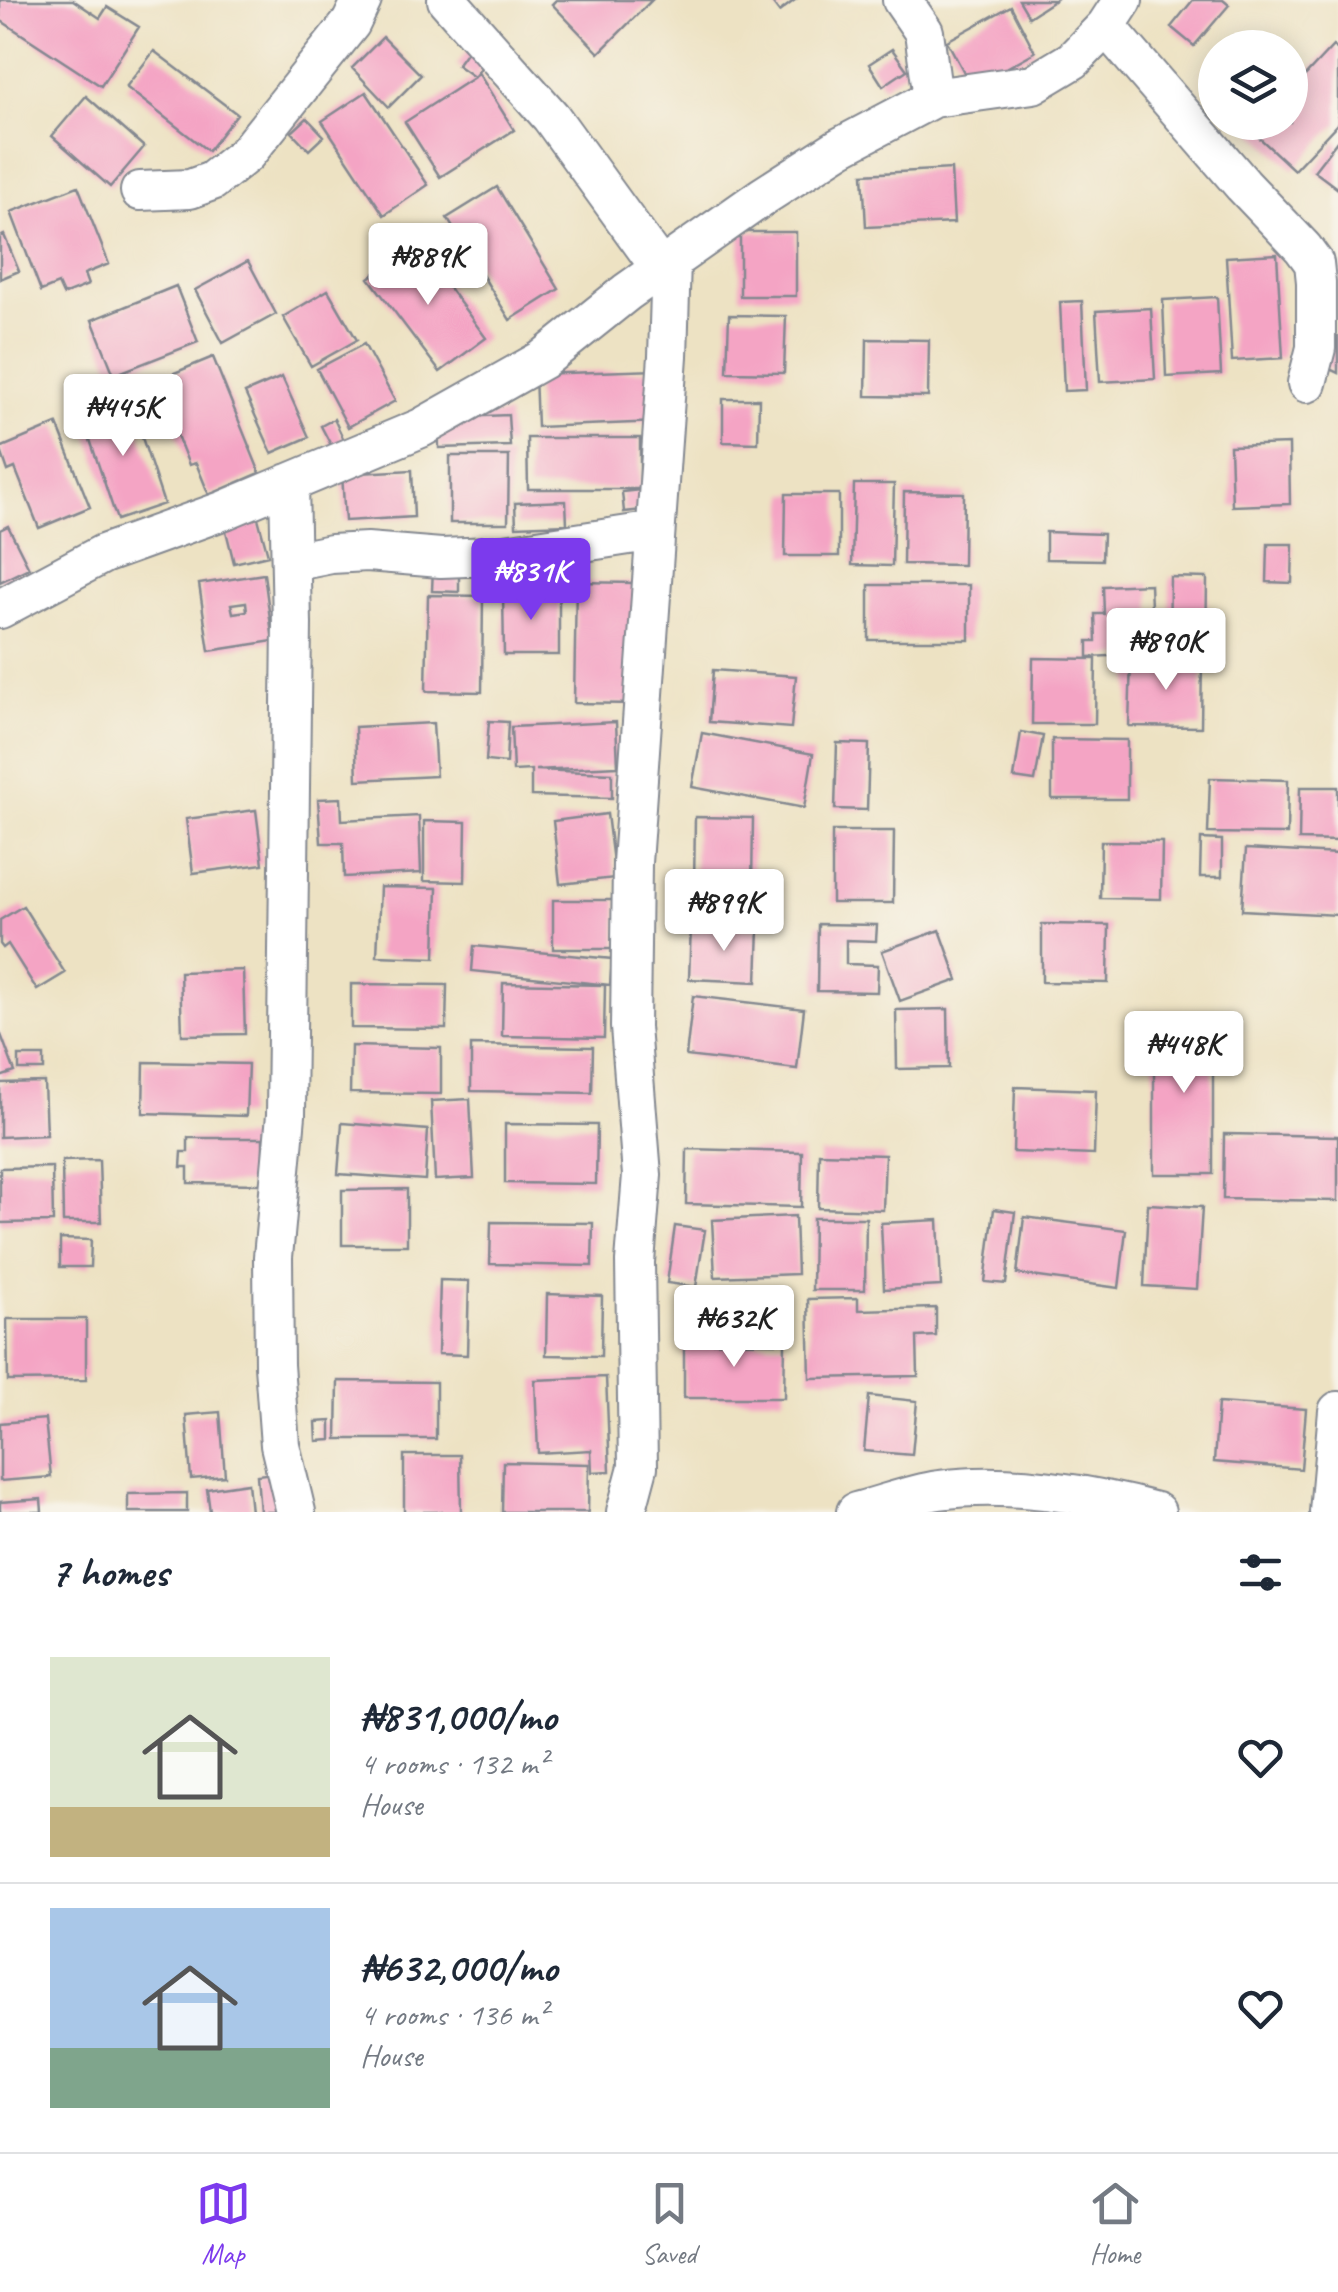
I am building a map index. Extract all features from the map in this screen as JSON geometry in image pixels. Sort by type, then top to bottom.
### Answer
[{"type":"street","points":[[140,190],[190,188],[212,181],[246,154],[351,24],[362,0]]},
{"type":"street","points":[[447,0],[550,117],[666,265],[668,356],[632,863],[630,1027],[642,1176],[635,1262],[638,1467],[626,1512]]},
{"type":"street","points":[[902,0],[924,32],[933,98]]},
{"type":"street","points":[[0,609],[104,554],[225,510],[421,428],[542,360],[627,292],[840,147],[933,98],[1033,84],[1073,60],[1115,13],[1243,185],[1314,263],[1316,348],[1307,383]]},
{"type":"street","points":[[289,483],[286,1115],[273,1275],[280,1446],[296,1512]]},
{"type":"street","points":[[290,562],[366,552],[441,558],[492,556],[655,531]]},
{"type":"street","points":[[1329,1512],[1338,1411]]},
{"type":"street","points":[[856,1512],[938,1490],[979,1486],[1013,1486],[1156,1512]]},
{"type":"building","points":[[0,0],[73,0],[100,18],[107,7],[139,27],[101,86],[0,20]]},
{"type":"building","points":[[556,0],[652,0],[599,53],[552,4]]},
{"type":"building","points":[[770,0],[795,0],[779,12]]},
{"type":"building","points":[[1019,0],[1055,0],[1029,17]]},
{"type":"building","points":[[1193,0],[1223,0],[1229,5],[1208,30],[1198,30],[1194,46],[1171,27]]},
{"type":"building","points":[[1011,6],[1035,52],[972,87],[947,41]]},
{"type":"building","points":[[383,37],[421,75],[389,107],[352,68]]},
{"type":"building","points":[[475,40],[492,54],[474,77],[457,65]]},
{"type":"building","points":[[1333,46],[1338,50],[1338,123],[1294,170],[1262,140],[1308,140],[1308,73]]},
{"type":"building","points":[[892,49],[907,70],[883,86],[869,64]]},
{"type":"building","points":[[154,51],[237,114],[208,151],[126,87]]},
{"type":"building","points":[[479,74],[514,130],[440,177],[405,122]]},
{"type":"building","points":[[366,92],[428,185],[384,215],[322,121]]},
{"type":"building","points":[[86,96],[144,147],[110,187],[52,136]]},
{"type":"building","points":[[307,118],[324,136],[309,150],[292,132]]},
{"type":"building","points":[[1338,140],[1338,189],[1314,171]]},
{"type":"building","points":[[951,169],[954,223],[866,227],[863,174]]},
{"type":"building","points":[[78,186],[109,264],[84,274],[88,285],[63,295],[58,284],[41,291],[11,212]]},
{"type":"building","points":[[497,187],[559,289],[510,320],[447,218]]},
{"type":"building","points":[[740,232],[796,232],[796,296],[740,296]]},
{"type":"building","points":[[4,235],[19,271],[0,279],[0,237]]},
{"type":"building","points":[[416,243],[486,338],[440,372],[369,278]]},
{"type":"building","points":[[1277,254],[1283,358],[1232,361],[1226,257]]},
{"type":"building","points":[[248,261],[276,314],[223,343],[195,290]]},
{"type":"building","points":[[176,286],[198,342],[114,375],[92,320]]},
{"type":"building","points":[[328,290],[357,340],[311,366],[283,317]]},
{"type":"building","points":[[1217,297],[1221,374],[1166,377],[1163,300]]},
{"type":"building","points":[[1082,301],[1086,390],[1064,391],[1060,302]]},
{"type":"building","points":[[1151,308],[1155,379],[1100,382],[1096,311]]},
{"type":"building","points":[[729,315],[786,316],[784,373],[727,372]]},
{"type":"building","points":[[1334,335],[1338,337],[1338,373],[1321,365]]},
{"type":"building","points":[[867,339],[929,340],[928,397],[866,396]]},
{"type":"building","points":[[364,344],[395,401],[348,427],[317,369]]},
{"type":"building","points":[[213,357],[260,473],[209,495],[196,463],[189,465],[155,381]]},
{"type":"building","points":[[657,370],[658,422],[537,427],[535,374]]},
{"type":"building","points":[[282,377],[309,437],[272,453],[245,393]]},
{"type":"building","points":[[129,398],[164,504],[117,520],[81,413]]},
{"type":"building","points":[[723,399],[759,399],[758,443],[723,442]]},
{"type":"building","points":[[508,415],[510,446],[439,448],[438,418]]},
{"type":"building","points":[[334,419],[344,440],[332,447],[321,426]]},
{"type":"building","points":[[57,424],[90,507],[39,528],[15,468],[8,471],[0,448]]},
{"type":"building","points":[[527,438],[640,438],[640,489],[528,489]]},
{"type":"building","points":[[1289,444],[1290,504],[1232,506],[1230,446]]},
{"type":"building","points":[[450,456],[509,456],[508,523],[450,523]]},
{"type":"building","points":[[412,470],[414,517],[345,521],[342,474]]},
{"type":"building","points":[[854,484],[894,484],[892,566],[852,565]]},
{"type":"building","points":[[650,489],[652,509],[624,512],[622,492]]},
{"type":"building","points":[[904,492],[964,493],[963,565],[903,564]]},
{"type":"building","points":[[786,494],[839,494],[839,556],[785,556]]},
{"type":"building","points":[[566,501],[567,524],[516,526],[515,503]]},
{"type":"building","points":[[258,518],[268,555],[234,563],[225,527]]},
{"type":"building","points":[[8,526],[29,568],[0,582],[0,530]]},
{"type":"building","points":[[1046,532],[1103,534],[1102,560],[1046,559]]},
{"type":"building","points":[[1268,544],[1293,544],[1292,583],[1267,582]]},
{"type":"building","points":[[433,567],[459,568],[459,592],[432,591]]},
{"type":"building","points":[[264,574],[273,641],[209,651],[199,584]],"holes":[[[246,602],[247,611],[233,613],[231,604]]]},
{"type":"building","points":[[1170,577],[1207,578],[1206,653],[1169,652]]},
{"type":"building","points":[[576,582],[635,583],[633,704],[574,703]]},
{"type":"building","points":[[1150,584],[1153,654],[1088,657],[1088,641],[1096,641],[1095,614],[1104,614],[1103,586]]},
{"type":"building","points":[[869,585],[969,585],[969,640],[869,640]]},
{"type":"building","points":[[559,591],[559,655],[504,655],[503,592]]},
{"type":"building","points":[[428,595],[483,596],[482,692],[426,691]]},
{"type":"building","points":[[1033,658],[1096,659],[1095,724],[1032,724]]},
{"type":"building","points":[[1131,658],[1202,660],[1201,727],[1129,726]]},
{"type":"building","points":[[713,670],[796,676],[791,728],[709,722]]},
{"type":"building","points":[[489,721],[508,722],[506,763],[486,761]]},
{"type":"building","points":[[616,722],[618,766],[535,770],[612,773],[612,798],[531,796],[531,770],[513,771],[511,727]]},
{"type":"building","points":[[433,723],[436,776],[357,780],[355,727]]},
{"type":"building","points":[[1021,732],[1043,736],[1035,781],[1014,778]]},
{"type":"building","points":[[702,733],[813,754],[804,808],[692,787]]},
{"type":"building","points":[[1052,739],[1127,740],[1127,799],[1052,799]]},
{"type":"building","points":[[837,743],[869,744],[867,810],[835,809]]},
{"type":"building","points":[[1210,778],[1288,780],[1287,834],[1208,833]]},
{"type":"building","points":[[1300,787],[1338,787],[1338,841],[1299,840]]},
{"type":"building","points":[[341,798],[342,820],[419,816],[421,873],[344,877],[343,843],[321,843],[318,799]]},
{"type":"building","points":[[256,810],[263,864],[193,873],[186,819]]},
{"type":"building","points":[[607,814],[615,878],[560,884],[553,821]]},
{"type":"building","points":[[695,817],[753,818],[752,887],[694,886]]},
{"type":"building","points":[[424,821],[466,822],[465,882],[424,881]]},
{"type":"building","points":[[832,831],[894,831],[893,903],[832,903]]},
{"type":"building","points":[[1201,839],[1222,840],[1222,877],[1200,877]]},
{"type":"building","points":[[1101,841],[1162,842],[1161,899],[1100,898]]},
{"type":"building","points":[[1246,849],[1338,854],[1338,915],[1242,910]]},
{"type":"building","points":[[380,887],[437,888],[435,958],[377,956]]},
{"type":"building","points":[[553,900],[617,900],[617,949],[553,949]]},
{"type":"building","points":[[23,906],[65,973],[37,990],[8,944],[3,948],[0,944],[0,920]]},
{"type":"building","points":[[818,924],[877,925],[876,941],[846,940],[846,964],[878,965],[877,992],[817,991]]},
{"type":"building","points":[[1042,924],[1109,925],[1108,983],[1042,982]]},
{"type":"building","points":[[691,925],[759,928],[757,982],[689,979]]},
{"type":"building","points":[[940,930],[958,980],[900,1001],[882,951]]},
{"type":"building","points":[[474,946],[612,959],[610,985],[472,971]]},
{"type":"building","points":[[243,970],[245,1034],[182,1035],[180,972]]},
{"type":"building","points":[[503,983],[605,985],[604,1038],[502,1036]]},
{"type":"building","points":[[351,984],[447,985],[446,1029],[351,1028]]},
{"type":"building","points":[[693,996],[804,1009],[797,1069],[686,1056]]},
{"type":"building","points":[[948,1009],[949,1068],[897,1069],[896,1010]]},
{"type":"building","points":[[1154,1017],[1213,1017],[1213,1174],[1154,1174]]},
{"type":"building","points":[[0,1032],[15,1072],[0,1077]]},
{"type":"building","points":[[471,1045],[593,1047],[592,1093],[471,1091]]},
{"type":"building","points":[[351,1046],[441,1048],[441,1094],[350,1093]]},
{"type":"building","points":[[19,1056],[44,1056],[44,1070],[19,1070]]},
{"type":"building","points":[[144,1062],[248,1064],[246,1116],[143,1113]]},
{"type":"building","points":[[44,1082],[46,1135],[0,1137],[0,1083]]},
{"type":"building","points":[[1015,1087],[1096,1090],[1094,1155],[1013,1152]]},
{"type":"building","points":[[470,1099],[474,1178],[435,1180],[431,1101]]},
{"type":"building","points":[[342,1123],[428,1130],[425,1180],[338,1174]]},
{"type":"building","points":[[505,1124],[597,1125],[596,1184],[505,1183]]},
{"type":"building","points":[[1224,1134],[1338,1136],[1338,1201],[1223,1199]]},
{"type":"building","points":[[188,1138],[263,1138],[263,1184],[188,1183],[188,1167],[181,1167],[182,1152],[188,1152]]},
{"type":"building","points":[[687,1149],[802,1152],[801,1207],[686,1204]]},
{"type":"building","points":[[819,1153],[885,1155],[883,1210],[818,1208]]},
{"type":"building","points":[[99,1160],[101,1222],[63,1222],[62,1161]]},
{"type":"building","points":[[52,1167],[53,1222],[0,1223],[0,1168]]},
{"type":"building","points":[[407,1189],[407,1245],[342,1245],[342,1190]]},
{"type":"building","points":[[1148,1204],[1202,1207],[1197,1289],[1144,1286]]},
{"type":"building","points":[[994,1209],[1015,1212],[1006,1284],[985,1282]]},
{"type":"building","points":[[795,1216],[797,1274],[715,1277],[712,1220]]},
{"type":"building","points":[[1024,1217],[1126,1230],[1119,1288],[1017,1274]]},
{"type":"building","points":[[813,1218],[866,1218],[865,1290],[812,1290]]},
{"type":"building","points":[[938,1220],[941,1286],[884,1289],[881,1223]]},
{"type":"building","points":[[491,1222],[593,1223],[592,1266],[490,1264]]},
{"type":"building","points":[[675,1226],[705,1230],[696,1287],[667,1283]]},
{"type":"building","points":[[60,1239],[91,1240],[90,1267],[60,1267]]},
{"type":"building","points":[[440,1280],[469,1281],[467,1355],[438,1354]]},
{"type":"building","points":[[547,1294],[602,1296],[601,1356],[546,1355]]},
{"type":"building","points":[[858,1298],[858,1310],[936,1308],[936,1336],[917,1337],[918,1376],[810,1378],[808,1299]]},
{"type":"building","points":[[7,1319],[86,1319],[86,1380],[8,1381]]},
{"type":"building","points":[[684,1342],[785,1343],[784,1398],[684,1398]]},
{"type":"building","points":[[606,1377],[610,1471],[592,1472],[591,1450],[538,1453],[535,1380]]},
{"type":"building","points":[[338,1381],[436,1382],[436,1439],[337,1439]]},
{"type":"building","points":[[869,1396],[917,1401],[912,1455],[864,1451]]},
{"type":"building","points":[[1218,1403],[1306,1409],[1301,1469],[1214,1462]]},
{"type":"building","points":[[220,1412],[225,1476],[191,1479],[186,1415]]},
{"type":"building","points":[[45,1419],[51,1477],[0,1481],[0,1423]]},
{"type":"building","points":[[331,1421],[331,1440],[317,1441],[316,1422]]},
{"type":"building","points":[[404,1455],[460,1455],[461,1512],[404,1512]]},
{"type":"building","points":[[503,1462],[589,1464],[588,1512],[502,1512]]},
{"type":"building","points":[[280,1464],[284,1512],[260,1512],[257,1475],[266,1474],[265,1465]]},
{"type":"building","points":[[248,1483],[251,1512],[210,1512],[207,1489]]},
{"type":"building","points":[[187,1493],[187,1512],[128,1512],[128,1494]]},
{"type":"building","points":[[41,1499],[42,1512],[0,1512],[0,1502]]}]
